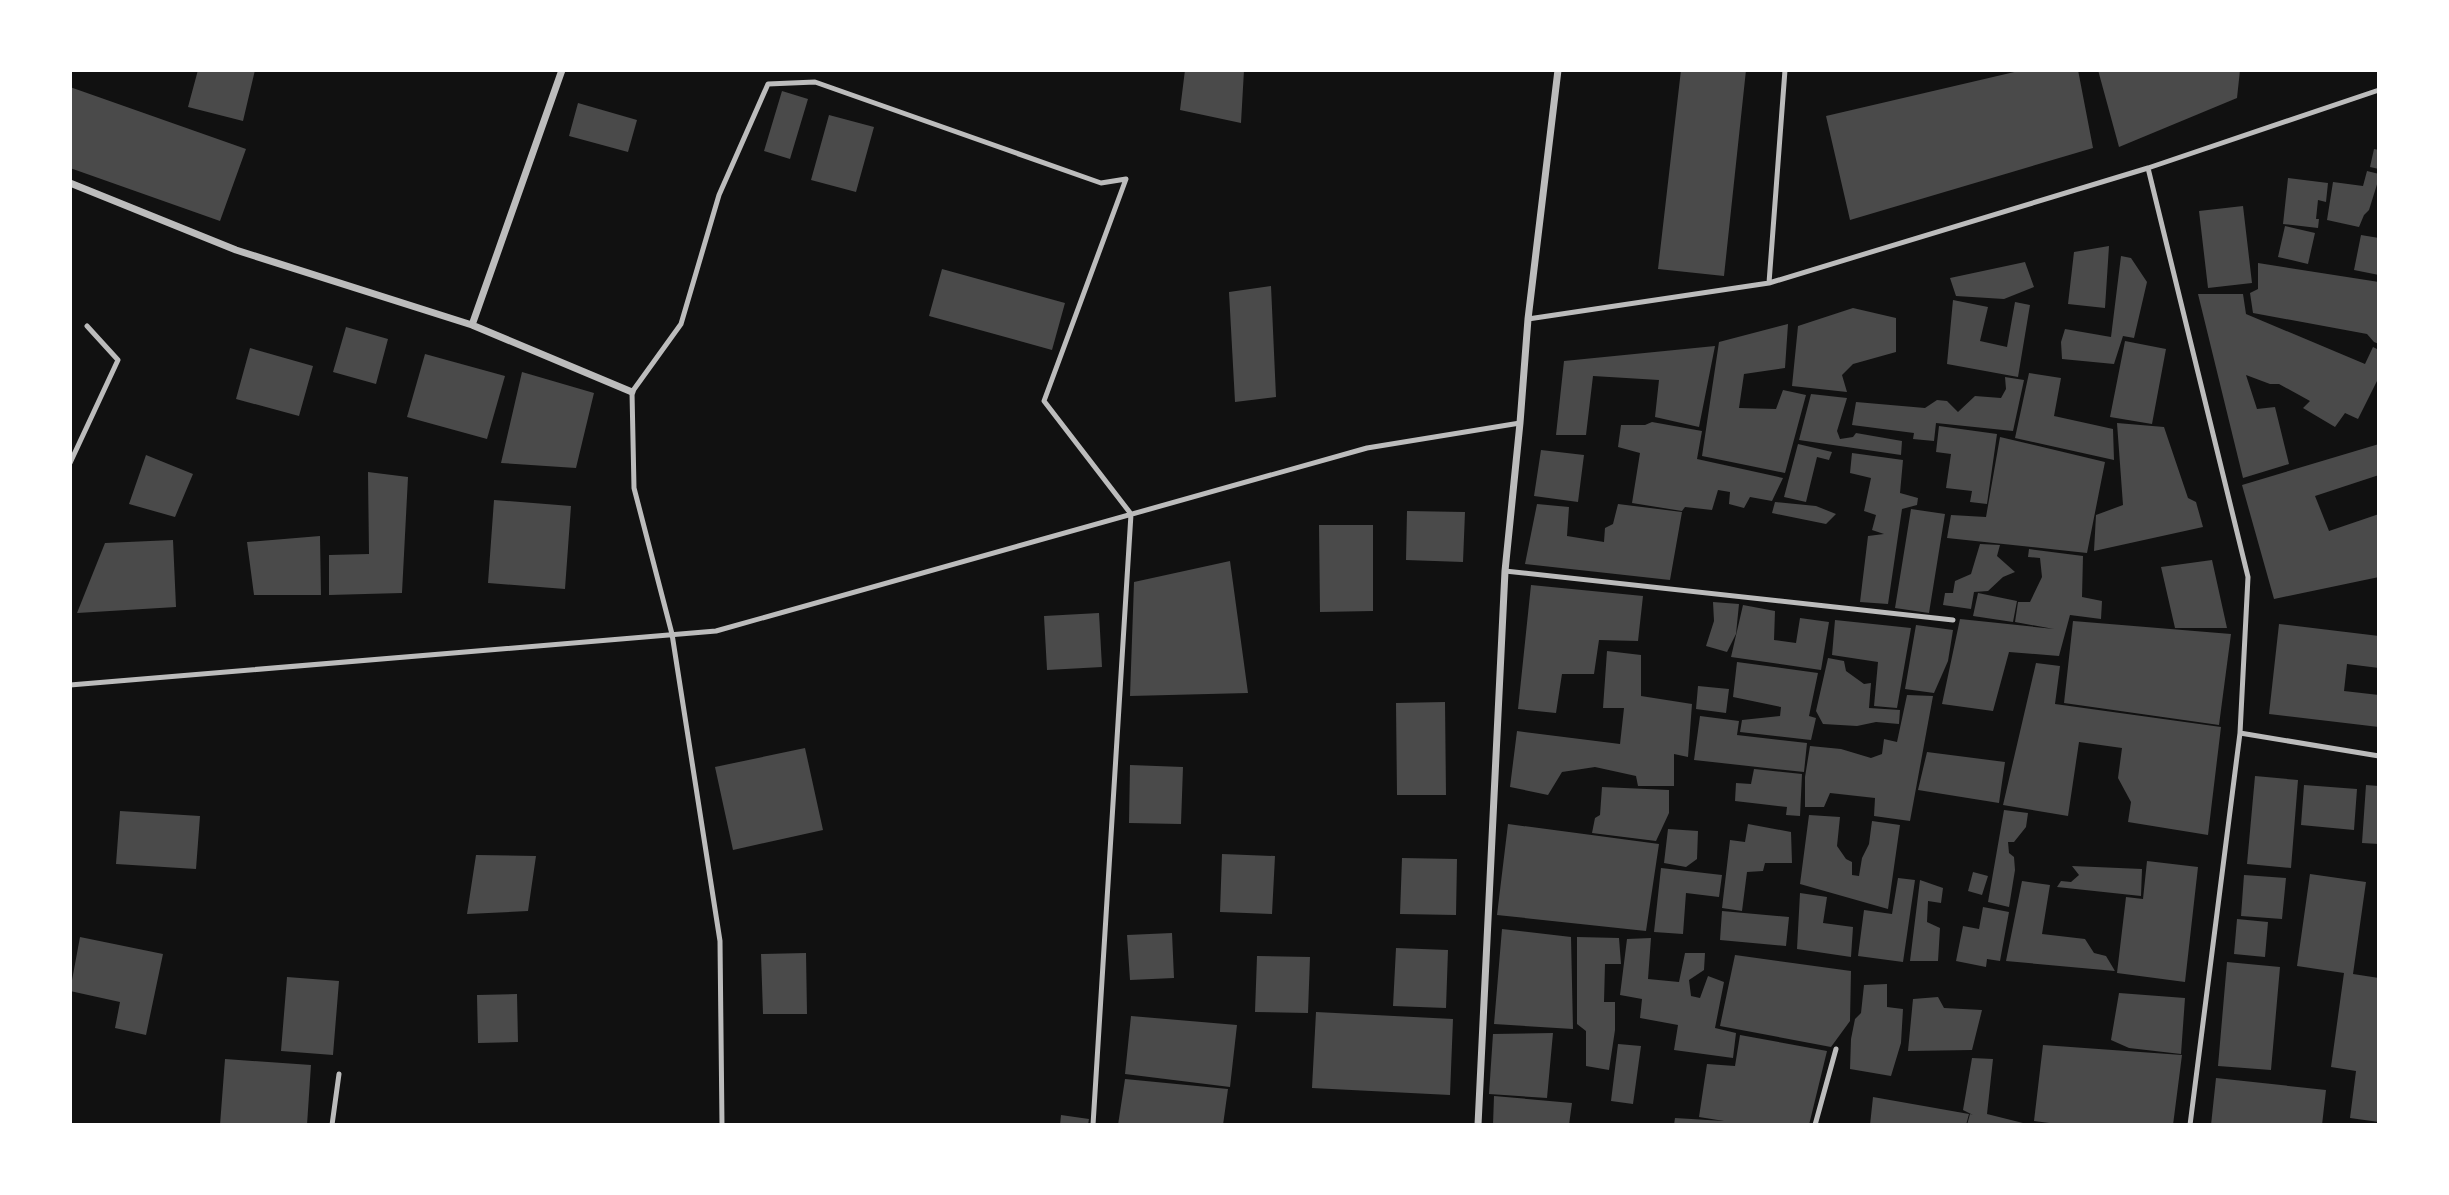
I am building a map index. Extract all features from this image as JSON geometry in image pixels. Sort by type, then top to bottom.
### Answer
[{"type":"street","points":[[472,325],[562,70]]},
{"type":"street","points":[[1478,1125],[1505,571],[1528,320],[1559,70]]},
{"type":"street","points":[[70,183],[236,250],[472,325],[632,392]]},
{"type":"lane","points":[[1769,283],[1784,70]]},
{"type":"lane","points":[[722,1125],[720,941],[672,634],[634,488],[632,392],[681,324],[719,195],[768,84],[814,82],[1101,183],[1126,179],[1044,401],[1132,514],[1093,1125]]},
{"type":"lane","points":[[1528,320],[1769,283],[2148,168],[2379,90]]},
{"type":"lane","points":[[2148,168],[2248,577],[2240,733],[2190,1125]]},
{"type":"lane","points":[[70,463],[118,360],[87,326]]},
{"type":"lane","points":[[70,685],[716,631],[1367,448],[1520,423]]},
{"type":"lane","points":[[1505,571],[1953,620]]},
{"type":"lane","points":[[2240,733],[2379,756]]},
{"type":"lane","points":[[1815,1125],[1836,1049]]},
{"type":"lane","points":[[332,1125],[339,1074]]},
{"type":"building","points":[[198,70],[255,70],[243,121],[188,107]]},
{"type":"building","points":[[1185,70],[1244,70],[1241,123],[1180,110]]},
{"type":"building","points":[[1681,70],[1746,70],[1724,276],[1658,269]]},
{"type":"building","points":[[2023,70],[2078,70],[2093,148],[1850,220],[1826,116]]},
{"type":"building","points":[[2098,70],[2240,70],[2237,98],[2119,147]]},
{"type":"building","points":[[70,87],[246,149],[220,221],[70,168]]},
{"type":"building","points":[[782,91],[808,99],[790,159],[764,151]]},
{"type":"building","points":[[578,103],[637,120],[628,152],[569,136]]},
{"type":"building","points":[[829,115],[874,127],[856,192],[811,180]]},
{"type":"building","points":[[2374,149],[2379,150],[2379,169],[2370,167]]},
{"type":"building","points":[[2367,171],[2379,174],[2379,178],[2369,210],[2359,227],[2327,220],[2333,182],[2363,186]]},
{"type":"building","points":[[2288,178],[2328,183],[2326,202],[2318,200],[2318,228],[2283,224]]},
{"type":"building","points":[[2243,206],[2252,283],[2208,288],[2199,211]]},
{"type":"building","points":[[2285,226],[2315,233],[2308,264],[2278,257]]},
{"type":"building","points":[[2361,235],[2379,238],[2379,275],[2354,270]]},
{"type":"building","points":[[2109,246],[2105,308],[2068,304],[2074,252]]},
{"type":"building","points":[[2121,256],[2131,258],[2147,282],[2134,338],[2123,336],[2114,364],[2062,359],[2061,342],[2065,329],[2111,337]]},
{"type":"building","points":[[2025,262],[2034,287],[2004,299],[1956,296],[1950,278]]},
{"type":"building","points":[[2258,263],[2379,282],[2379,344],[2367,334],[2253,313],[2250,293],[2258,289]]},
{"type":"building","points":[[942,269],[1065,303],[1052,350],[929,316]]},
{"type":"building","points":[[1271,286],[1276,397],[1235,402],[1229,292]]},
{"type":"building","points":[[2198,294],[2243,294],[2246,314],[2365,364],[2373,347],[2379,350],[2379,377],[2358,419],[2345,413],[2335,427],[2303,408],[2310,401],[2279,384],[2270,384],[2246,375],[2257,409],[2275,407],[2289,464],[2243,478]]},
{"type":"building","points":[[1953,300],[1988,307],[1980,341],[2007,347],[2015,302],[2030,305],[2018,377],[1947,364]]},
{"type":"building","points":[[1853,308],[1896,318],[1896,352],[1853,364],[1842,375],[1847,392],[1792,386],[1798,326]]},
{"type":"building","points":[[1788,324],[1785,368],[1744,374],[1739,408],[1776,409],[1783,390],[1806,395],[1785,473],[1702,456],[1719,342]]},
{"type":"building","points":[[346,327],[388,339],[376,384],[333,372]]},
{"type":"building","points":[[2125,341],[2166,349],[2152,424],[2110,417]]},
{"type":"building","points":[[1715,346],[1699,427],[1655,417],[1659,380],[1593,376],[1586,435],[1556,435],[1564,361]]},
{"type":"building","points":[[250,348],[313,366],[299,416],[236,399]]},
{"type":"building","points":[[425,354],[505,376],[487,439],[407,417]]},
{"type":"building","points":[[522,372],[594,393],[576,468],[501,463]]},
{"type":"building","points":[[2029,373],[2061,378],[2054,416],[2113,429],[2114,460],[2015,438]]},
{"type":"building","points":[[2005,377],[2024,380],[2013,431],[1936,423],[1934,441],[1913,439],[1914,433],[1852,425],[1856,402],[1925,408],[1937,400],[1947,401],[1958,412],[1975,396],[2001,398],[2006,389]]},
{"type":"building","points":[[1811,394],[1847,398],[1837,431],[1840,439],[1853,437],[1856,433],[1902,441],[1901,455],[1799,440]]},
{"type":"building","points":[[1652,422],[1702,431],[1697,459],[1783,478],[1772,501],[1750,497],[1744,508],[1729,504],[1730,492],[1718,490],[1712,510],[1685,507],[1682,511],[1632,503],[1640,453],[1618,447],[1621,425],[1645,425]]},
{"type":"building","points":[[2117,423],[2164,427],[2188,498],[2196,502],[2203,527],[2094,551],[2096,515],[2123,505]]},
{"type":"building","points":[[1939,426],[1997,434],[1987,504],[1970,502],[1972,491],[1946,488],[1951,454],[1936,452]]},
{"type":"building","points":[[2000,437],[2105,462],[2087,553],[1947,538],[1951,515],[1986,517]]},
{"type":"building","points":[[1798,444],[1832,452],[1829,460],[1817,457],[1806,502],[1784,497]]},
{"type":"building","points":[[2379,444],[2379,475],[2315,496],[2329,531],[2379,514],[2379,577],[2274,599],[2242,485]]},
{"type":"building","points":[[1541,450],[1584,455],[1578,502],[1534,496]]},
{"type":"building","points":[[1852,453],[1903,460],[1900,493],[1918,498],[1917,505],[1902,509],[1888,604],[1860,602],[1868,536],[1884,534],[1872,530],[1876,515],[1864,511],[1871,478],[1850,473]]},
{"type":"building","points":[[146,455],[193,474],[175,517],[129,504]]},
{"type":"building","points":[[368,472],[408,477],[402,593],[329,595],[329,555],[369,554]]},
{"type":"building","points":[[494,500],[571,506],[565,589],[488,583]]},
{"type":"building","points":[[1775,502],[1816,506],[1836,514],[1826,524],[1772,513]]},
{"type":"building","points":[[1537,504],[1569,507],[1567,536],[1604,542],[1605,528],[1613,524],[1618,504],[1682,512],[1670,580],[1525,564]]},
{"type":"building","points":[[1911,509],[1945,514],[1929,613],[1895,608]]},
{"type":"building","points":[[1407,511],[1465,512],[1463,562],[1406,560]]},
{"type":"building","points":[[1319,525],[1373,525],[1373,611],[1320,612]]},
{"type":"building","points":[[320,536],[321,595],[254,595],[247,542]]},
{"type":"building","points":[[173,540],[176,607],[77,613],[105,543]]},
{"type":"building","points":[[1980,544],[2000,545],[1997,556],[2015,572],[2003,577],[1988,591],[1974,592],[1971,609],[1943,605],[1945,593],[1953,593],[1955,581],[1971,574]]},
{"type":"building","points":[[2029,549],[2083,556],[2082,597],[2102,601],[2101,619],[2070,615],[2059,656],[2009,652],[1993,711],[1942,704],[1960,619],[2054,629],[2015,622],[2018,602],[2030,602],[2042,577],[2040,558],[2028,557]]},
{"type":"building","points":[[2212,560],[2227,628],[2175,628],[2161,567]]},
{"type":"building","points":[[1230,561],[1248,693],[1130,696],[1134,582]]},
{"type":"building","points":[[1531,585],[1643,596],[1638,641],[1599,640],[1594,674],[1562,674],[1556,713],[1518,709]]},
{"type":"building","points":[[1978,593],[2017,601],[2013,622],[1973,616]]},
{"type":"building","points":[[1713,602],[1739,604],[1736,634],[1727,652],[1706,646],[1714,621]]},
{"type":"building","points":[[1743,605],[1775,611],[1774,640],[1796,643],[1800,618],[1829,622],[1821,670],[1731,657]]},
{"type":"building","points":[[1099,613],[1102,667],[1047,670],[1044,616]]},
{"type":"building","points":[[1835,620],[1911,628],[1897,708],[1874,706],[1878,662],[1832,655]]},
{"type":"building","points":[[2073,621],[2231,634],[2219,725],[2064,703]]},
{"type":"building","points":[[2279,624],[2379,636],[2379,668],[2347,664],[2344,691],[2379,695],[2379,727],[2269,714]]},
{"type":"building","points":[[1916,625],[1953,630],[1948,661],[1934,693],[1905,689]]},
{"type":"building","points":[[1607,651],[1641,655],[1641,696],[1692,704],[1688,757],[1674,754],[1674,786],[1638,786],[1636,776],[1595,767],[1562,772],[1548,795],[1510,787],[1517,731],[1620,744],[1624,708],[1603,708]]},
{"type":"building","points":[[1828,658],[1844,661],[1846,671],[1864,684],[1871,683],[1869,708],[1900,710],[1899,724],[1823,724],[1816,711]]},
{"type":"building","points":[[1737,662],[1818,673],[1809,716],[1816,718],[1811,740],[1740,732],[1742,720],[1780,716],[1781,707],[1733,697]]},
{"type":"building","points":[[2036,663],[2060,666],[2055,704],[2221,727],[2208,835],[2128,822],[2131,802],[2118,778],[2122,748],[2079,742],[2068,816],[2003,805]]},
{"type":"building","points":[[1698,686],[1729,689],[1726,713],[1696,709]]},
{"type":"building","points":[[1907,695],[1933,696],[1910,821],[1874,816],[1875,798],[1830,793],[1824,807],[1805,807],[1805,777],[1810,746],[1841,749],[1871,758],[1882,754],[1884,739],[1897,742]]},
{"type":"building","points":[[1445,702],[1446,795],[1397,795],[1396,703]]},
{"type":"building","points":[[1700,716],[1739,721],[1737,735],[1807,743],[1804,772],[1694,760]]},
{"type":"building","points":[[805,748],[823,830],[733,850],[715,767]]},
{"type":"building","points":[[1927,752],[2005,762],[1999,803],[1918,790]]},
{"type":"building","points":[[1130,765],[1183,767],[1181,824],[1129,823]]},
{"type":"building","points":[[1754,769],[1802,774],[1800,816],[1786,815],[1787,807],[1735,801],[1736,783],[1751,784]]},
{"type":"building","points":[[2255,776],[2298,780],[2291,868],[2247,864]]},
{"type":"building","points":[[2304,785],[2357,789],[2354,830],[2301,825]]},
{"type":"building","points":[[2366,785],[2379,786],[2379,844],[2362,843]]},
{"type":"building","points":[[1602,787],[1669,790],[1669,813],[1656,841],[1592,833],[1595,818],[1600,815]]},
{"type":"building","points":[[2004,810],[2028,813],[2026,827],[2014,842],[2008,842],[2009,853],[2014,857],[2015,870],[2009,907],[1988,902]]},
{"type":"building","points":[[120,811],[200,816],[196,869],[116,864]]},
{"type":"building","points":[[1809,815],[1840,817],[1837,846],[1846,859],[1852,862],[1852,875],[1859,876],[1862,858],[1869,844],[1872,821],[1900,825],[1888,909],[1800,884]]},
{"type":"building","points":[[1508,824],[1659,844],[1646,931],[1497,915]]},
{"type":"building","points":[[1748,824],[1791,832],[1792,863],[1765,863],[1763,871],[1747,872],[1742,911],[1722,908],[1730,840],[1745,842]]},
{"type":"building","points":[[1668,829],[1698,831],[1697,859],[1686,867],[1664,863]]},
{"type":"building","points":[[1222,854],[1275,856],[1272,914],[1220,912]]},
{"type":"building","points":[[476,855],[536,856],[528,911],[467,914]]},
{"type":"building","points":[[1402,858],[1457,859],[1456,915],[1400,914]]},
{"type":"building","points":[[2147,861],[2198,867],[2185,982],[2117,973],[2126,897],[2143,899]]},
{"type":"building","points":[[2072,866],[2142,869],[2141,896],[2057,887],[2061,881],[2071,882],[2079,875]]},
{"type":"building","points":[[1661,868],[1722,875],[1719,897],[1686,893],[1683,934],[1654,932]]},
{"type":"building","points":[[1973,872],[1988,876],[1982,895],[1968,891]]},
{"type":"building","points":[[2310,874],[2366,882],[2353,974],[2379,978],[2379,1122],[2350,1118],[2356,1071],[2331,1067],[2344,973],[2297,966]]},
{"type":"building","points":[[2244,875],[2286,878],[2282,919],[2241,916]]},
{"type":"building","points":[[1898,878],[1915,880],[1903,962],[1858,956],[1864,910],[1892,914]]},
{"type":"building","points":[[1920,880],[1943,888],[1941,903],[1928,901],[1927,922],[1940,928],[1938,961],[1910,961]]},
{"type":"building","points":[[2022,881],[2050,885],[2042,934],[2085,939],[2094,953],[2106,956],[2115,971],[2006,961]]},
{"type":"building","points":[[1800,893],[1827,897],[1823,923],[1853,927],[1851,957],[1797,949]]},
{"type":"building","points":[[1983,907],[2009,912],[2000,961],[1987,959],[1986,967],[1956,961],[1963,926],[1979,929]]},
{"type":"building","points":[[1722,911],[1789,917],[1786,946],[1720,940]]},
{"type":"building","points":[[2237,919],[2268,922],[2265,957],[2234,954]]},
{"type":"building","points":[[1502,929],[1571,937],[1573,1029],[1494,1024]]},
{"type":"building","points":[[1172,933],[1174,978],[1130,980],[1127,935]]},
{"type":"building","points":[[80,937],[163,954],[146,1035],[115,1028],[120,1002],[70,991]]},
{"type":"building","points":[[1577,937],[1619,938],[1621,964],[1605,964],[1604,1002],[1615,1002],[1615,1030],[1609,1070],[1586,1066],[1586,1031],[1577,1024]]},
{"type":"building","points":[[1651,938],[1648,979],[1679,982],[1685,953],[1705,953],[1704,970],[1689,980],[1691,996],[1700,998],[1708,976],[1724,982],[1715,1028],[1736,1033],[1733,1058],[1674,1050],[1678,1025],[1640,1018],[1642,999],[1620,995],[1627,939]]},
{"type":"building","points":[[1396,948],[1448,950],[1446,1008],[1393,1006]]},
{"type":"building","points":[[806,953],[807,1014],[763,1014],[761,954]]},
{"type":"building","points":[[1735,955],[1851,971],[1850,1021],[1831,1047],[1720,1026]]},
{"type":"building","points":[[1257,956],[1310,957],[1308,1013],[1255,1012]]},
{"type":"building","points":[[2227,962],[2280,967],[2271,1070],[2218,1066]]},
{"type":"building","points":[[287,977],[339,981],[333,1055],[281,1051]]},
{"type":"building","points":[[1887,984],[1887,1007],[1903,1009],[1901,1043],[1891,1076],[1850,1069],[1851,1039],[1855,1019],[1861,1013],[1864,985]]},
{"type":"building","points":[[2119,993],[2185,998],[2181,1054],[2129,1048],[2111,1040]]},
{"type":"building","points":[[517,994],[518,1042],[478,1043],[477,995]]},
{"type":"building","points":[[1938,997],[1944,1008],[1982,1010],[1972,1050],[1908,1051],[1913,999]]},
{"type":"building","points":[[1316,1012],[1453,1019],[1450,1095],[1312,1088]]},
{"type":"building","points":[[1131,1016],[1237,1025],[1230,1087],[1125,1074]]},
{"type":"building","points":[[1553,1033],[1547,1098],[1489,1094],[1493,1034]]},
{"type":"building","points":[[1740,1035],[1827,1051],[1809,1125],[1674,1125],[1675,1118],[1724,1121],[1699,1117],[1707,1064],[1735,1066]]},
{"type":"building","points":[[1618,1044],[1641,1046],[1633,1104],[1611,1101]]},
{"type":"building","points":[[2043,1045],[2182,1055],[2173,1125],[2065,1125],[2034,1121]]},
{"type":"building","points":[[1972,1058],[1993,1059],[1987,1114],[2031,1125],[1967,1125],[1970,1114],[1973,1115],[1963,1110]]},
{"type":"building","points":[[225,1059],[311,1065],[307,1125],[220,1125]]},
{"type":"building","points":[[2216,1078],[2326,1090],[2322,1125],[2211,1125]]},
{"type":"building","points":[[1125,1079],[1228,1089],[1223,1125],[1118,1125]]},
{"type":"building","points":[[1494,1096],[1572,1103],[1569,1125],[1493,1125]]},
{"type":"building","points":[[1873,1097],[1969,1114],[1966,1125],[1870,1125]]},
{"type":"building","points":[[1061,1115],[1089,1119],[1088,1125],[1060,1125]]}]
